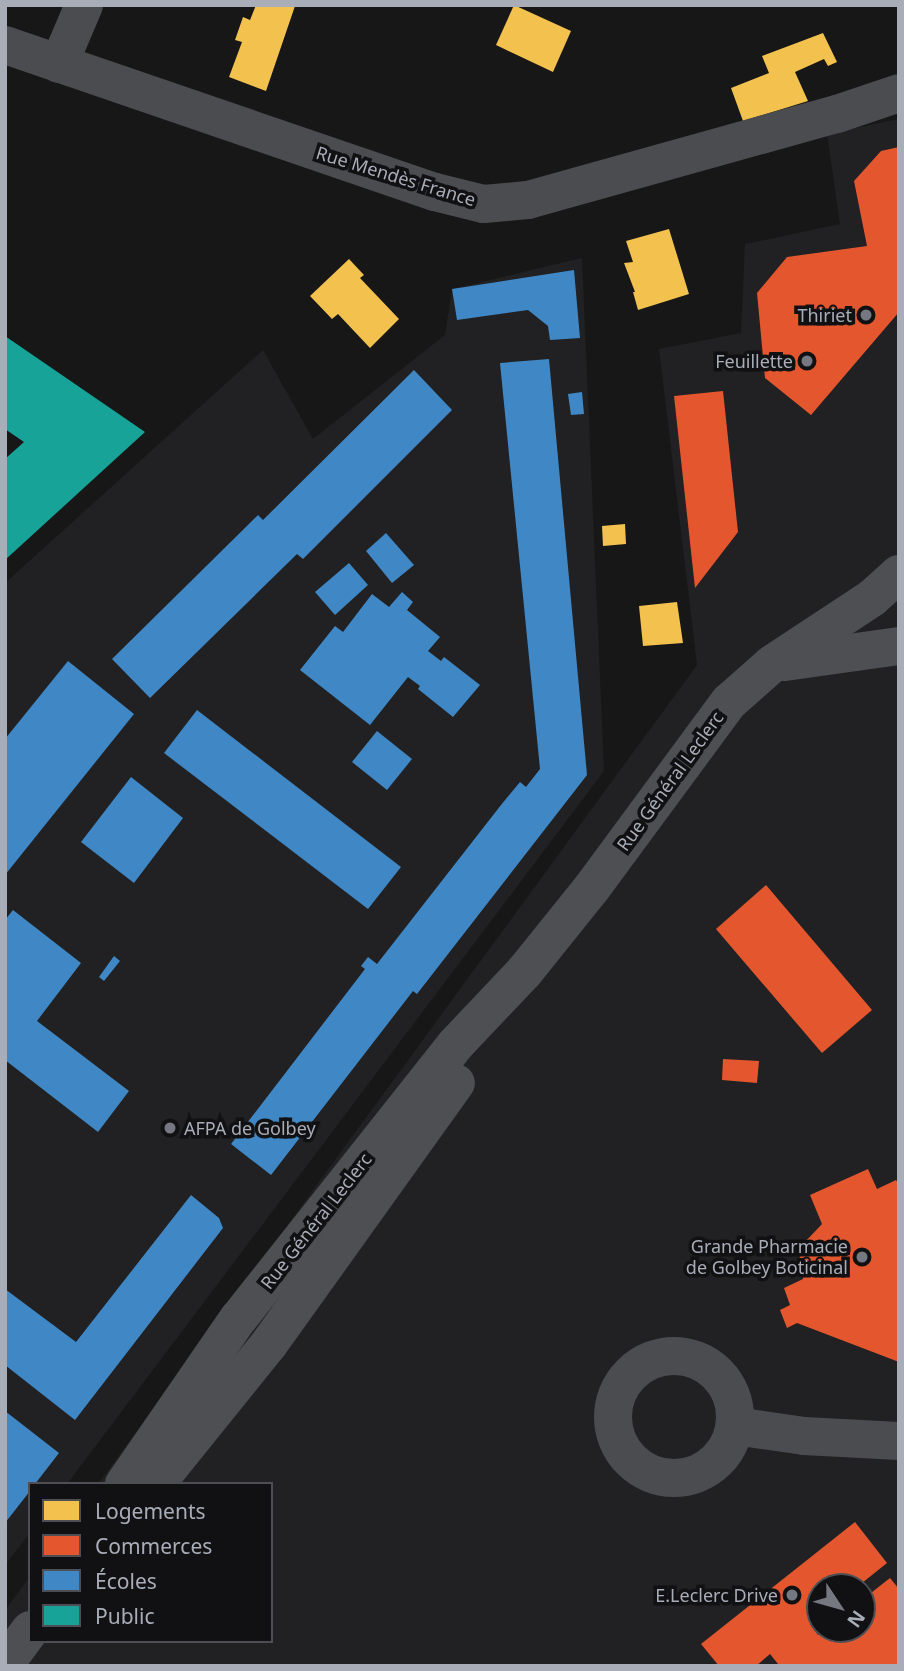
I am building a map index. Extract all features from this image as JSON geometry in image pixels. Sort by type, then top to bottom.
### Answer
[{"type":"main road","name":"Rue Général Leclerc","points":[[125,1482],[238,1319],[456,1044],[525,971],[591,889],[729,702],[772,664],[872,598],[899,574]]},
{"type":"main road","points":[[772,664],[899,646]]},
{"type":"main road","name":"Rue Général Leclerc","points":[[158,1482],[277,1333],[474,1059],[525,971]]},
{"type":"main road","points":[[5,1664],[28,1633]]},
{"type":"street","points":[[59,64],[84,5]]},
{"type":"street","name":"Rue Mendès France","points":[[5,45],[435,192],[484,204],[528,200],[770,134],[899,93]]},
{"type":"street","points":[[735,1426],[804,1436],[899,1441]]},
{"type":"shaded area","points":[[899,119],[899,1666],[5,1666],[5,1610],[28,1580],[28,1643],[273,1643],[273,1482],[99,1482],[697,665],[659,349],[741,333],[745,244],[840,224],[827,134]]},
{"type":"shaded area","name":"AFPA de Golbey","points":[[582,258],[604,771],[69,1482],[28,1482],[28,1536],[5,1565],[5,583],[263,350],[313,439],[445,335],[452,289]]},
{"type":"building: Logements","points":[[256,5],[295,6],[266,91],[229,77],[242,42],[235,40],[243,17],[250,20]]},
{"type":"building: Logements","points":[[514,5],[571,31],[553,72],[496,45]]},
{"type":"building: Logements","points":[[823,33],[837,62],[828,66],[824,59],[795,72],[808,101],[743,121],[731,88],[769,73],[762,56]]},
{"type":"building: Logements","points":[[669,229],[689,294],[638,310],[635,292],[624,263],[633,262],[626,241]]},
{"type":"building: Logements","points":[[349,259],[364,275],[360,278],[399,319],[370,348],[338,314],[332,319],[310,296]]},
{"type":"building: Logements","points":[[625,524],[626,544],[603,546],[602,526]]},
{"type":"building: Logements","points":[[677,602],[683,643],[643,646],[639,606]]},
{"type":"building: Commerces","points":[[899,147],[899,312],[811,415],[765,378],[757,293],[787,257],[867,246],[854,181],[881,151]]},
{"type":"building: Commerces","points":[[723,391],[738,532],[695,588],[674,396]]},
{"type":"building: Commerces","points":[[766,885],[872,1010],[822,1053],[716,929]]},
{"type":"building: Commerces","points":[[723,1059],[759,1061],[757,1083],[722,1080]]},
{"type":"building: Commerces","name":"Grande Pharmacie de Golbey Boticinal","points":[[868,1169],[877,1189],[896,1180],[899,1185],[899,1362],[797,1323],[787,1328],[780,1310],[790,1305],[784,1288],[803,1279],[799,1260],[805,1242],[822,1224],[810,1195]]},
{"type":"building: Commerces","name":"E.Leclerc Drive","points":[[855,1522],[887,1563],[874,1573],[806,1573],[806,1643],[876,1643],[876,1589],[890,1578],[899,1589],[899,1666],[775,1666],[778,1664],[770,1654],[756,1666],[719,1666],[701,1644]]},
{"type":"building: Écoles","points":[[574,270],[580,338],[550,340],[548,326],[528,310],[457,320],[452,289]]},
{"type":"building: Écoles","points":[[549,359],[587,775],[417,994],[413,991],[271,1175],[231,1144],[365,969],[361,966],[368,957],[377,964],[520,782],[526,787],[540,769],[500,363]]},
{"type":"building: Écoles","points":[[414,370],[452,410],[303,559],[297,554],[150,698],[112,659],[258,515],[263,520]]},
{"type":"building: Écoles","points":[[582,392],[584,414],[571,415],[568,394]]},
{"type":"building: Écoles","points":[[386,533],[414,565],[392,583],[366,551]]},
{"type":"building: Écoles","points":[[349,563],[368,585],[335,615],[315,592]]},
{"type":"building: Écoles","points":[[402,592],[413,602],[407,610],[440,637],[428,651],[441,661],[444,657],[480,685],[453,717],[418,689],[420,686],[408,677],[370,725],[300,670],[335,626],[343,632],[372,594],[389,607]]},
{"type":"building: Écoles","points":[[68,661],[134,714],[5,875],[5,739]]},
{"type":"building: Écoles","points":[[197,710],[401,867],[368,909],[164,753]]},
{"type":"building: Écoles","points":[[377,731],[412,759],[387,790],[352,762]]},
{"type":"building: Écoles","points":[[131,777],[183,818],[134,883],[81,842]]},
{"type":"building: Écoles","points":[[13,910],[81,963],[37,1021],[129,1091],[98,1132],[5,1060],[5,920]]},
{"type":"building: Écoles","points":[[114,956],[120,961],[104,981],[99,977]]},
{"type":"building: Écoles","points":[[191,1195],[219,1218],[223,1228],[75,1420],[5,1365],[5,1289],[76,1342]]},
{"type":"building: Écoles","points":[[5,1411],[59,1453],[37,1482],[28,1482],[28,1494],[5,1523]]},
{"type":"building: Public","points":[[5,336],[145,432],[5,560],[5,459],[24,442],[5,429]]},
{"type":"place","name":"Thiriet","points":[[866,315]]},
{"type":"place","name":"Feuillette","points":[[807,361]]},
{"type":"place","name":"AFPA de Golbey","points":[[170,1128]]},
{"type":"place","name":"Grande Pharmacie de Golbey Boticinal","points":[[862,1257]]},
{"type":"place","name":"E.Leclerc Drive","points":[[792,1595]]}]
